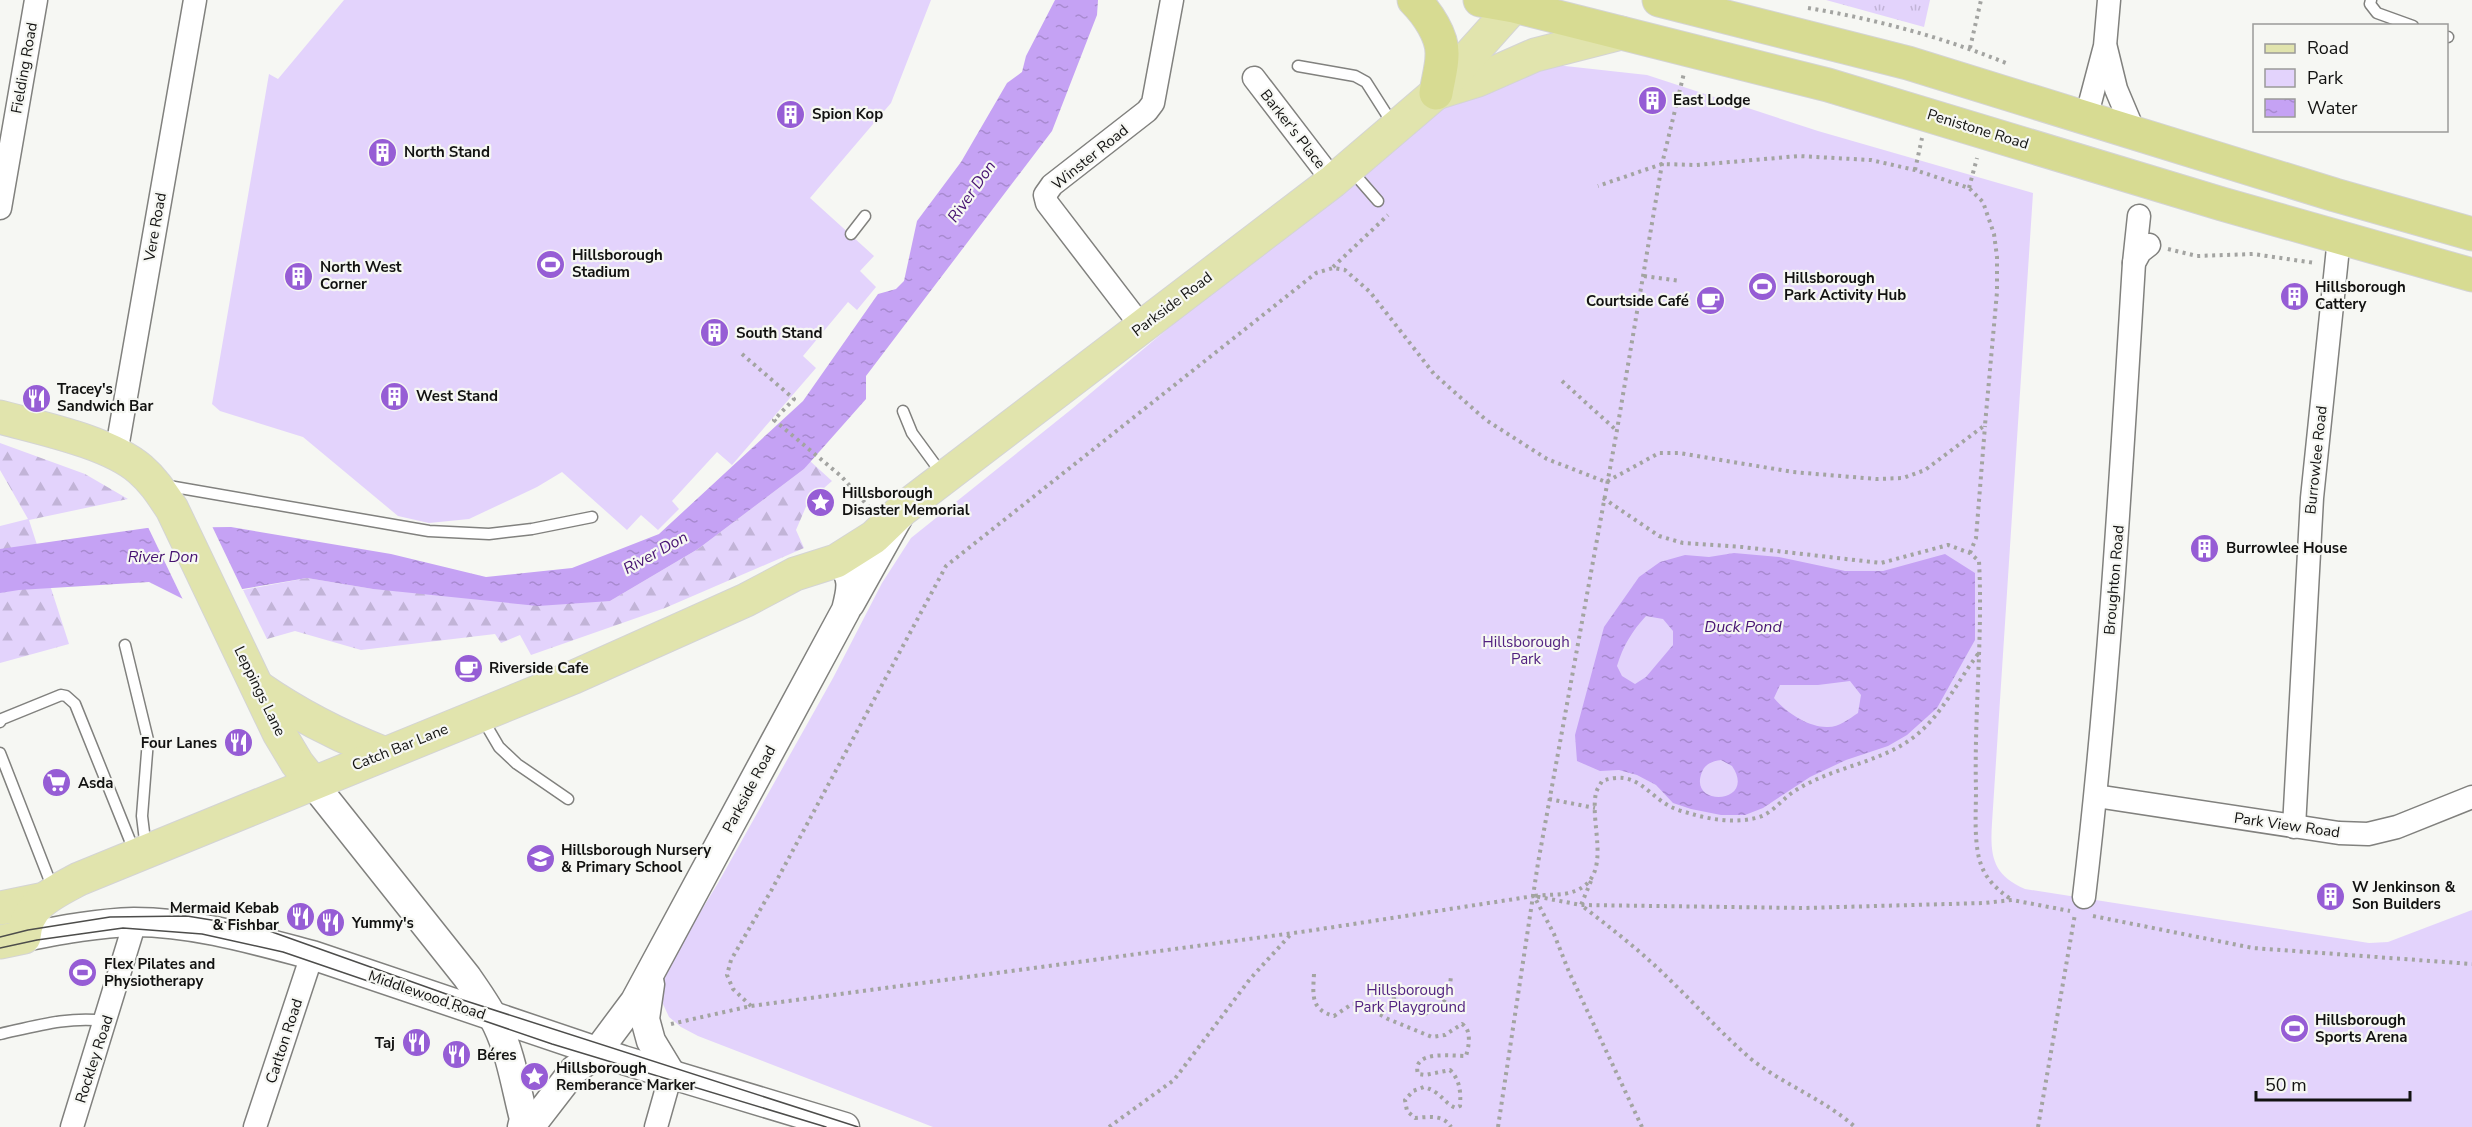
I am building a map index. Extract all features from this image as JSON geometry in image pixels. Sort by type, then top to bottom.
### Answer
[{"type":"highway","points":[[1414,0],[1431,22],[1443,53],[1436,93]]},
{"type":"highway","name":"Penistone Road","points":[[1480,0],[1517,3],[1621,33],[1828,85],[2125,175],[2338,252],[2472,275]]},
{"type":"highway","points":[[1659,0],[1908,63],[2335,195],[2472,234]]},
{"type":"highway","points":[[2086,118],[2104,149],[2125,175]]},
{"type":"main road","name":"Parkside Road","points":[[814,565],[874,537],[890,513],[945,478],[1341,174],[1436,93],[1517,3]]},
{"type":"main road","name":"Parkside Road","points":[[1436,93],[1478,80],[1535,55],[1621,33]]},
{"type":"main road","name":"Leppings Lane","points":[[0,417],[117,454],[138,468],[164,496],[259,688],[266,707],[297,763],[312,782]]},
{"type":"main road","name":"Catch Bar Lane","points":[[0,908],[47,896],[79,879],[140,853],[646,646],[746,600],[814,565]]},
{"type":"main road","points":[[259,688],[315,723],[383,753]]},
{"type":"main road","points":[[12,940],[32,911],[47,896]]},
{"type":"street","name":"Fielding Road","points":[[0,208],[36,0]]},
{"type":"street","name":"Vere Road","points":[[117,454],[195,0]]},
{"type":"street","name":"Winster Road","points":[[1142,327],[1047,203],[1046,195],[1052,185],[1148,111],[1153,103],[1172,0]]},
{"type":"street","points":[[2086,118],[2106,46],[2109,0]]},
{"type":"street","points":[[2106,46],[2116,89],[2135,134]]},
{"type":"street","name":"Barker's Place","points":[[1254,78],[1341,174]]},
{"type":"street","name":"Broughton Road","points":[[2082,908],[2096,796],[2118,525],[2134,263],[2139,216]]},
{"type":"street","points":[[2134,263],[2140,252],[2149,245]]},
{"type":"street","name":"Burrowlee Road","points":[[2294,827],[2312,498],[2338,252]]},
{"type":"street","name":"Parkside Road","points":[[530,1127],[574,1070],[597,1052],[635,1000],[846,610],[890,513]]},
{"type":"street","name":"Parkside Road","points":[[814,565],[848,571],[851,578],[851,591],[846,610]]},
{"type":"street","name":"Leppings Lane","points":[[312,782],[467,977],[493,1018],[510,1064],[524,1119],[522,1127]]},
{"type":"street","name":"Park View Road","points":[[2096,796],[2339,834],[2368,834],[2397,827],[2472,797]]},
{"type":"street","name":"Middlewood Road","points":[[12,940],[86,926],[135,922],[211,931],[312,955],[597,1052],[845,1127]]},
{"type":"street","name":"Rockley Road","points":[[72,1127],[135,922]]},
{"type":"street","name":"Carlton Road","points":[[255,1127],[312,955]]},
{"type":"street","name":"Parkside Road","points":[[652,968],[645,1019],[655,1048],[671,1074]]},
{"type":"street","points":[[656,1127],[671,1074]]},
{"type":"lane","points":[[2371,0],[2370,4],[2377,13],[2407,24]]},
{"type":"lane","points":[[1298,66],[1355,76],[1366,82],[1396,129]]},
{"type":"lane","points":[[1341,174],[1378,201]]},
{"type":"lane","points":[[851,234],[865,216]]},
{"type":"lane","points":[[903,411],[912,433],[945,478]]},
{"type":"lane","points":[[164,496],[429,531],[489,534],[532,529],[592,517]]},
{"type":"lane","points":[[125,645],[148,740],[140,853]]},
{"type":"lane","points":[[0,722],[2,719],[61,695],[66,696],[75,704],[140,853]]},
{"type":"lane","points":[[481,715],[499,747],[518,764],[568,799]]},
{"type":"lane","points":[[0,753],[47,896]]},
{"type":"lane","points":[[0,1034],[60,1020],[85,1018],[106,1021]]},
{"type":"path","points":[[1970,48],[1981,0]]},
{"type":"path","points":[[1498,1127],[1549,799],[1617,430],[1662,164],[1691,50]]},
{"type":"path","points":[[1598,186],[1662,164],[1696,165],[1778,156],[1850,158],[1915,170],[1969,188],[1983,201],[1994,234],[1997,257],[1996,301],[1976,538],[1970,553]]},
{"type":"path","points":[[1333,268],[1388,215]]},
{"type":"path","points":[[2149,245],[2198,256],[2338,252]]},
{"type":"path","points":[[751,1006],[734,989],[727,975],[731,960],[771,891],[946,566],[1316,273],[1333,268],[1345,270],[1370,292],[1434,374],[1486,420],[1547,459],[1606,482],[1659,453],[1679,453],[1793,472],[1876,479],[1903,478],[1925,470],[1985,425]]},
{"type":"path","points":[[1643,276],[1681,281]]},
{"type":"path","points":[[742,354],[794,399],[774,420],[890,513]]},
{"type":"path","points":[[1562,381],[1617,430]]},
{"type":"path","points":[[1604,498],[1659,536],[1683,543],[1733,546],[1881,563],[1948,545],[1970,553],[1979,561],[1980,634],[1975,768],[1978,857],[1984,874],[1996,889],[2012,900]]},
{"type":"path","points":[[1581,905],[1597,864],[1595,808],[1596,793],[1602,781],[1611,778],[1641,783],[1670,806],[1694,815],[1739,820],[1758,818],[1802,787],[1838,770],[1870,760],[1913,737],[1940,711],[1960,677],[1978,654]]},
{"type":"path","points":[[1549,799],[1595,808]]},
{"type":"path","points":[[648,1031],[751,1006],[1292,933],[1534,896],[1575,892],[1591,881]]},
{"type":"path","points":[[1534,896],[1581,905],[1804,908],[1984,903],[2012,900],[2082,908],[2253,948],[2472,964]]},
{"type":"path","points":[[1534,896],[1554,934],[1569,972],[1642,1127]]},
{"type":"path","points":[[1581,905],[1636,947],[1726,1038],[1754,1061],[1780,1080],[1842,1116],[1855,1127]]},
{"type":"path","points":[[2038,1127],[2082,908]]},
{"type":"path","points":[[1109,1127],[1174,1080],[1250,979],[1292,933]]},
{"type":"path","points":[[1314,974],[1316,1005],[1320,1011],[1328,1014],[1334,1016],[1353,1004],[1361,1005],[1388,1019],[1432,1036],[1445,1035],[1462,1024],[1466,1026],[1468,1030],[1466,1056],[1423,1057],[1416,1068],[1418,1074],[1425,1075],[1450,1070],[1456,1077],[1460,1089],[1460,1106],[1456,1108],[1451,1106],[1441,1094],[1424,1087],[1413,1091],[1405,1100],[1407,1111],[1415,1118],[1437,1117],[1448,1121],[1451,1127]]},
{"type":"path","points":[[1388,983],[1389,991],[1401,1008],[1420,1013],[1440,1006],[1447,997],[1451,976]]},
{"type":"green space","name":"Hillsborough Stadium","points":[[344,0],[931,0],[891,103],[810,198],[874,256],[860,271],[876,287],[857,310],[848,302],[803,356],[816,368],[732,465],[717,452],[672,501],[679,509],[658,530],[641,515],[627,530],[562,472],[537,487],[469,519],[429,523],[398,516],[303,437],[220,411],[212,404],[269,74],[278,79]]},
{"type":"green space","points":[[1826,0],[1930,0],[1924,27]]},
{"type":"green space","name":"Hillsborough Park","points":[[1491,58],[1647,75],[1818,131],[2033,193],[1992,823],[1995,863],[2006,877],[2025,889],[2369,943],[2388,942],[2472,910],[2472,1127],[933,1127],[698,1036],[669,1017],[663,1004],[662,984],[679,947],[718,883],[833,678],[882,583],[911,538],[1073,408]]},
{"type":"green space","points":[[0,443],[85,474],[128,499],[29,520],[69,644],[0,663],[0,526],[28,519],[0,470]]},
{"type":"green space","points":[[810,461],[832,481],[808,502],[796,530],[804,548],[665,608],[531,655],[520,635],[501,643],[495,634],[361,650],[295,631],[267,639],[243,590],[307,578],[373,589],[610,601],[698,549],[804,469]]},
{"type":"water","name":"River Don","points":[[1055,0],[1098,0],[1097,15],[1052,131],[866,376],[866,399],[804,469],[698,549],[610,601],[538,606],[373,589],[307,578],[183,599],[149,582],[0,593],[0,549],[147,528],[231,527],[391,554],[486,577],[572,568],[659,534],[803,401],[878,294],[896,289],[904,281],[917,221],[961,162],[1007,83],[1022,72],[1026,56]]},
{"type":"water","name":"Duck Pond","points":[[1734,553],[1779,557],[1845,571],[1883,571],[1945,554],[1975,573],[1975,640],[1937,708],[1907,735],[1888,746],[1846,760],[1810,777],[1763,808],[1745,815],[1721,815],[1691,809],[1673,803],[1656,785],[1637,775],[1619,770],[1600,771],[1577,761],[1575,735],[1604,627],[1639,577],[1660,562],[1685,555],[1709,557]],"holes":[[[1646,616],[1663,619],[1673,631],[1673,645],[1646,677],[1635,684],[1622,676],[1617,666],[1628,639]],[[1850,681],[1861,695],[1858,713],[1836,726],[1821,727],[1798,718],[1784,709],[1774,698],[1780,685],[1818,685]],[[1721,760],[1732,766],[1738,779],[1736,788],[1730,794],[1721,797],[1704,792],[1700,784],[1702,772],[1710,763]]]},
{"type":"pier","points":[[211,524],[244,593],[184,602],[147,525]]},
{"type":"tram line","points":[[0,937],[28,930],[110,917],[187,916],[261,928],[463,1000],[858,1127]]},
{"type":"tram line","points":[[0,948],[37,940],[123,928],[202,934],[283,952],[552,1044],[826,1127]]},
{"type":"place","name":"East Lodge","points":[[1652,100]]},
{"type":"place","name":"Spion Kop","points":[[791,114]]},
{"type":"place","name":"North Stand","points":[[383,152]]},
{"type":"place","name":"Hillsborough Stadium","points":[[551,264]]},
{"type":"place","name":"North West Corner","points":[[299,276]]},
{"type":"place","name":"Hillsborough Park Activity Hub","points":[[1763,287]]},
{"type":"place","name":"Hillsborough Cattery","points":[[2294,296]]},
{"type":"place","name":"Courtside Café","points":[[1710,301]]},
{"type":"place","name":"South Stand","points":[[715,333]]},
{"type":"place","name":"West Stand","points":[[395,396]]},
{"type":"place","name":"Tracey's Sandwich Bar","points":[[36,398]]},
{"type":"place","name":"Hillsborough Disaster Memorial","points":[[821,502]]},
{"type":"place","name":"Burrowlee House","points":[[2205,548]]},
{"type":"place","name":"Riverside Cafe","points":[[468,668]]},
{"type":"place","name":"Four Lanes","points":[[238,743]]},
{"type":"place","name":"Asda","points":[[57,783]]},
{"type":"place","name":"Hillsborough Nursery & Primary School","points":[[540,859]]},
{"type":"place","name":"W Jenkinson & Son Builders","points":[[2331,896]]},
{"type":"place","name":"Mermaid Kebab & Fishbar","points":[[300,917]]},
{"type":"place","name":"Yummy's","points":[[331,923]]},
{"type":"place","name":"Flex Pilates and Physiotherapy","points":[[83,973]]},
{"type":"place","name":"Hillsborough Sports Arena","points":[[2294,1029]]},
{"type":"place","name":"Taj","points":[[416,1043]]},
{"type":"place","name":"Béres","points":[[456,1055]]},
{"type":"place","name":"Hillsborough Remberance Marker","points":[[535,1077]]},
{"type":"park label","name":"Hillsborough Park Playground","points":[[1410,998]]}]
